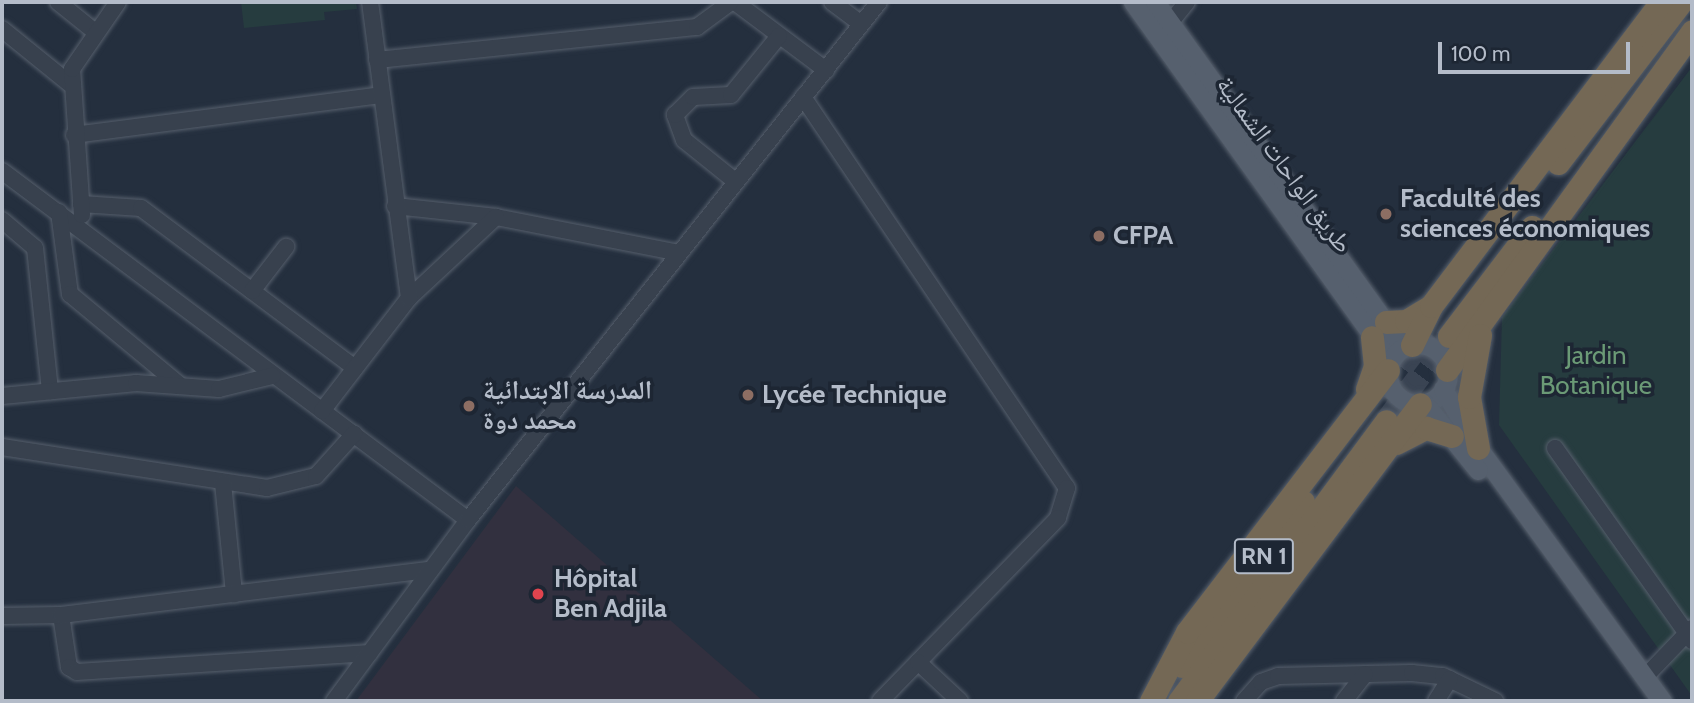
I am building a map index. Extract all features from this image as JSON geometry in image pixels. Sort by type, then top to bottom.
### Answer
[{"type":"highway","points":[[1438,322],[1661,2]]},
{"type":"highway","points":[[1438,322],[1681,2]]},
{"type":"highway","points":[[1374,409],[1399,356],[1438,322],[1692,17]]},
{"type":"highway","points":[[1445,379],[1490,311],[1692,31]]},
{"type":"highway","points":[[1478,448],[1470,372],[1490,311]]},
{"type":"highway","points":[[1374,409],[1379,330],[1406,321],[1438,322]]},
{"type":"highway","points":[[1197,701],[1394,444],[1422,403]]},
{"type":"highway","name":"RN 1","points":[[1153,701],[1374,409]]},
{"type":"highway","name":"RN 1","points":[[1179,701],[1374,409]]},
{"type":"highway","points":[[1394,444],[1426,428],[1452,436]]},
{"type":"main road","name":"طريق الواحات الشمالية","points":[[1133,2],[1399,356],[1396,395],[1422,403]]},
{"type":"main road","name":"طريق الواحات الشمالية","points":[[1155,2],[1379,330]]},
{"type":"main road","points":[[1399,356],[1435,350],[1445,379],[1478,448],[1662,701]]},
{"type":"main road","points":[[1445,379],[1422,403],[1452,436],[1649,701]]},
{"type":"street","points":[[58,2],[94,31]]},
{"type":"street","points":[[83,229],[70,84],[76,58],[118,2]]},
{"type":"street","points":[[370,2],[394,206],[409,298]]},
{"type":"street","points":[[377,60],[697,27],[733,2],[826,70]]},
{"type":"street","points":[[832,2],[861,24]]},
{"type":"street","points":[[334,701],[468,520],[879,2]]},
{"type":"street","points":[[1170,23],[1187,2]]},
{"type":"street","points":[[2,29],[70,84]]},
{"type":"street","points":[[735,181],[684,140],[675,115],[693,97],[731,94],[779,36]]},
{"type":"street","points":[[74,135],[380,95]]},
{"type":"street","points":[[803,97],[1067,488],[1058,518],[880,701]]},
{"type":"street","points":[[2,171],[9,184],[83,229],[272,376],[468,520]]},
{"type":"street","points":[[81,204],[141,208],[355,368]]},
{"type":"street","points":[[394,206],[496,217],[679,253]]},
{"type":"street","points":[[59,212],[61,243],[70,294],[184,388]]},
{"type":"street","points":[[322,411],[409,298],[496,217]]},
{"type":"street","points":[[2,220],[35,248],[50,391]]},
{"type":"street","points":[[35,248],[61,243]]},
{"type":"street","points":[[252,291],[286,247]]},
{"type":"street","points":[[2,392],[50,391],[136,383],[219,389],[272,376]]},
{"type":"street","points":[[2,447],[223,483],[294,485],[331,464],[354,434]]},
{"type":"street","points":[[1555,448],[1691,635],[1645,677]]},
{"type":"street","points":[[223,483],[234,594]]},
{"type":"street","points":[[2,616],[61,615],[430,570]]},
{"type":"street","points":[[61,615],[69,667],[77,672],[369,653]]},
{"type":"street","points":[[918,663],[960,701]]},
{"type":"street","points":[[1344,701],[1365,674]]},
{"type":"street","points":[[1244,701],[1269,678],[1365,674],[1450,679],[1495,701]]},
{"type":"street","points":[[1436,701],[1450,679]]},
{"type":"shaded area","name":"Hôpital Ben Adjila","points":[[516,486],[763,701],[356,701]]},
{"type":"green space","points":[[241,2],[356,2],[357,9],[324,12],[325,20],[244,28]]},
{"type":"green space","name":"Jardin Botanique","points":[[1692,67],[1692,696],[1499,425],[1502,317]]},
{"type":"tunnel","points":[[1381,394],[1429,332]]},
{"type":"tunnel","points":[[1386,421],[1449,336]]},
{"type":"place","name":"Facdulté des sciences économiques","points":[[1386,214]]},
{"type":"place","name":"CFPA","points":[[1099,236]]},
{"type":"place","name":"Lycée Technique","points":[[748,395]]},
{"type":"place","name":"المدرسة الابتدائية محمد دوة","points":[[469,406]]},
{"type":"place","name":"Hôpital Ben Adjila","points":[[538,594]]}]
